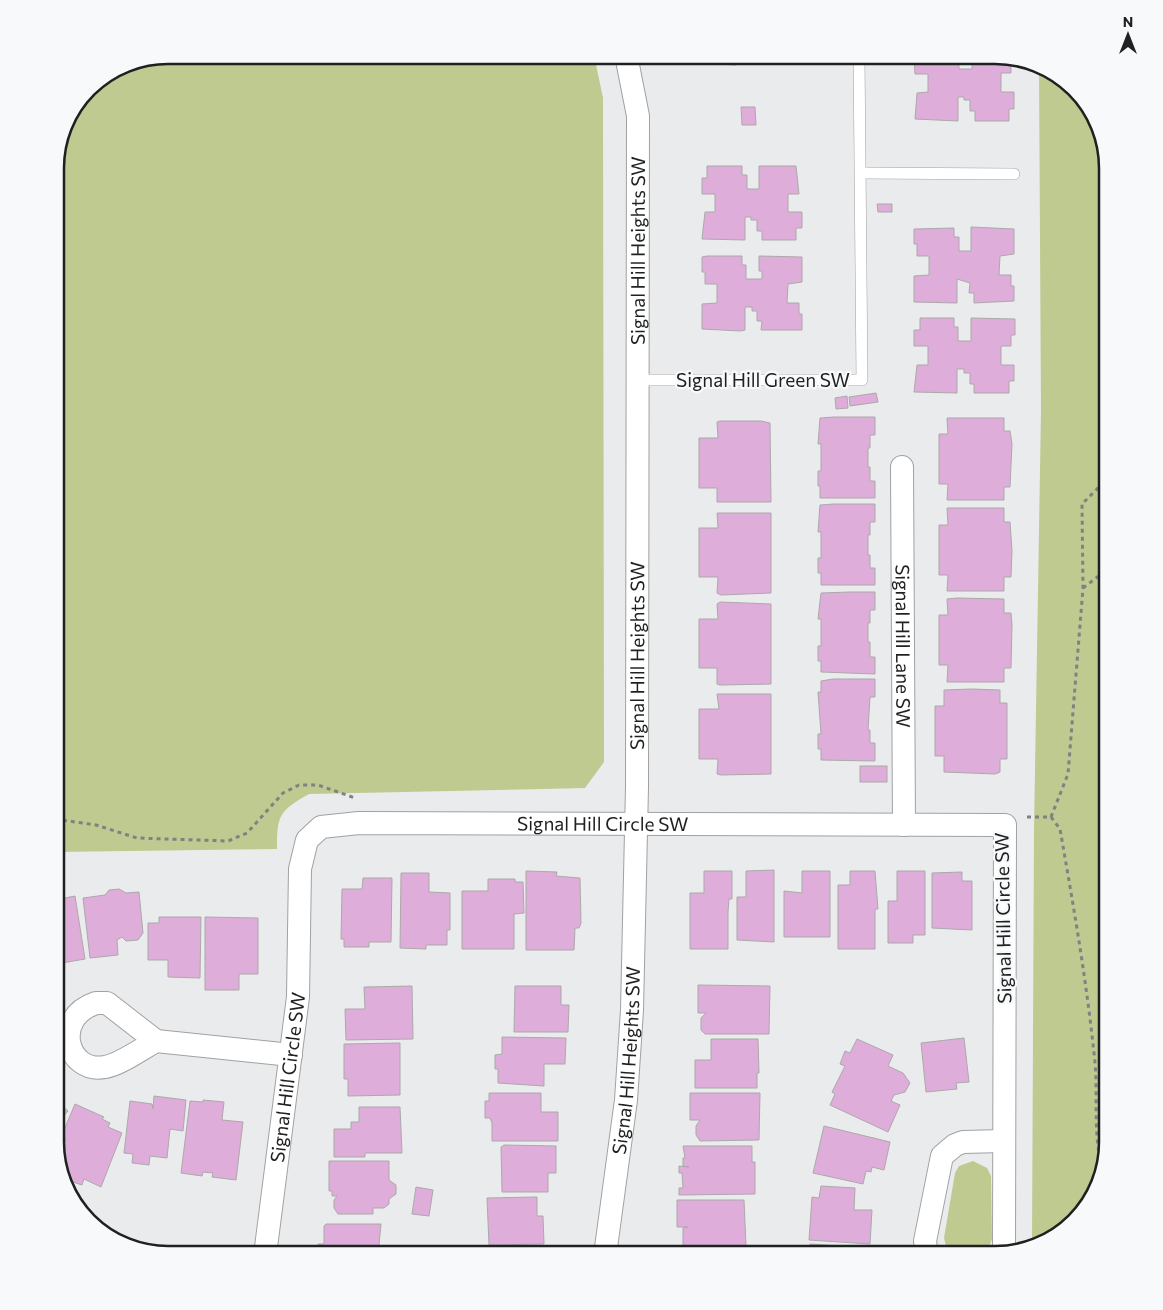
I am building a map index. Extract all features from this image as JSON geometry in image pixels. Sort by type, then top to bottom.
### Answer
[{"type":"street","name":"Signal Hill Heights SW","points":[[606,1246],[626,1100],[632,1010],[637,825],[638,116],[628,64]]},
{"type":"street","name":"Signal Hill Lane SW","points":[[902,468],[904,825]]},
{"type":"street","name":"Signal Hill Circle SW","points":[[266,1246],[298,997],[300,869],[308,840],[320,827],[359,823],[1006,825],[1004,1245]]},
{"type":"street","points":[[156,1041],[291,1054]]},
{"type":"street","points":[[926,1246],[925,1241],[942,1156],[948,1149],[963,1142],[1003,1141]]},
{"type":"lane","name":"Signal Hill Green SW","points":[[638,380],[862,380],[859,64]]},
{"type":"lane","points":[[861,173],[1014,174]]},
{"type":"path","points":[[1050,817],[1068,774],[1083,588],[1082,504],[1099,486]]},
{"type":"path","points":[[1083,588],[1099,576]]},
{"type":"path","points":[[1006,825],[1029,817],[1050,817]]},
{"type":"path","points":[[1050,817],[1060,829],[1085,984],[1094,1054],[1098,1151]]},
{"type":"green space","points":[[596,64],[603,98],[604,762],[585,788],[309,794],[291,805],[282,815],[279,821],[277,849],[64,852],[64,161],[67,140],[74,122],[89,99],[110,81],[134,69],[154,65]]},
{"type":"green space","points":[[1039,73],[1059,85],[1078,104],[1094,134],[1099,167],[1099,1143],[1096,1170],[1082,1200],[1074,1211],[1059,1225],[1032,1239],[1034,831],[1041,411]]},
{"type":"green space","points":[[973,1161],[987,1168],[991,1176],[992,1239],[989,1246],[946,1246],[944,1238],[955,1173],[959,1166]]},
{"type":"building","points":[[914,64],[959,64],[959,69],[972,69],[972,64],[1011,65],[1011,73],[1001,73],[1001,92],[1014,92],[1014,109],[1009,109],[1009,121],[975,121],[975,111],[970,111],[970,100],[964,100],[964,97],[958,97],[958,121],[915,119],[917,93],[928,92],[928,74],[915,74]]},
{"type":"building","points":[[741,107],[755,107],[756,125],[742,125]]},
{"type":"building","points":[[707,166],[742,166],[742,175],[747,175],[747,189],[759,189],[759,166],[796,166],[799,194],[788,194],[788,212],[802,212],[802,228],[796,228],[796,240],[762,240],[762,231],[757,231],[757,220],[751,220],[751,217],[745,217],[745,240],[702,239],[705,212],[715,212],[715,194],[702,194],[702,178],[707,178]]},
{"type":"building","points":[[877,204],[892,204],[892,212],[878,212]]},
{"type":"building","points":[[971,227],[1014,229],[1014,254],[1000,256],[999,275],[1011,275],[1011,286],[1014,286],[1014,301],[974,303],[974,293],[969,293],[970,283],[957,279],[957,303],[914,302],[914,276],[929,275],[929,256],[917,256],[917,244],[914,244],[914,229],[954,228],[954,237],[959,237],[959,251],[971,251]]},
{"type":"building","points":[[742,256],[742,265],[746,265],[746,279],[762,279],[762,271],[759,271],[759,256],[802,257],[802,282],[788,284],[787,303],[799,303],[799,314],[802,314],[802,330],[761,330],[762,321],[757,321],[757,311],[752,311],[752,307],[745,307],[745,330],[702,329],[702,304],[717,303],[717,284],[705,284],[705,272],[702,272],[702,257]]},
{"type":"building","points":[[920,318],[954,318],[954,327],[958,327],[958,341],[971,341],[971,318],[1015,319],[1015,335],[1011,335],[1011,346],[1001,346],[1001,365],[1014,365],[1014,381],[1009,381],[1009,393],[974,393],[974,384],[970,384],[970,373],[964,373],[964,369],[957,369],[957,393],[914,392],[917,365],[928,365],[928,346],[914,346],[914,330],[920,330]]},
{"type":"building","points":[[876,393],[878,402],[850,406],[849,397]]},
{"type":"building","points":[[847,396],[848,408],[836,409],[835,398]]},
{"type":"building","points":[[875,417],[875,435],[870,435],[870,448],[868,448],[868,467],[870,467],[870,481],[875,481],[875,498],[820,498],[818,471],[821,471],[821,444],[818,444],[820,418]]},
{"type":"building","points":[[947,418],[1004,418],[1004,431],[1010,431],[1012,444],[1010,487],[1004,487],[1004,500],[947,500],[948,484],[939,484],[939,434],[948,434]]},
{"type":"building","points":[[720,421],[761,421],[770,423],[771,502],[717,502],[717,488],[699,488],[699,438],[718,438],[717,422]]},
{"type":"building","points":[[875,504],[875,522],[870,522],[870,535],[868,535],[868,555],[870,555],[870,568],[875,568],[875,585],[821,585],[821,573],[818,573],[818,558],[821,558],[821,532],[818,532],[820,505]]},
{"type":"building","points":[[947,508],[1004,508],[1004,522],[1010,522],[1012,551],[1011,577],[1004,577],[1004,591],[947,591],[948,575],[939,575],[939,525],[948,525]]},
{"type":"building","points":[[717,513],[771,513],[771,593],[721,595],[717,593],[718,577],[699,577],[699,528],[718,528]]},
{"type":"building","points":[[875,592],[875,610],[870,610],[870,623],[868,623],[868,642],[870,642],[870,657],[875,657],[875,674],[821,672],[821,661],[818,661],[818,646],[821,646],[821,619],[818,619],[821,593]]},
{"type":"building","points":[[947,599],[1004,599],[1004,613],[1011,613],[1012,625],[1011,668],[1004,668],[1004,682],[947,682],[948,665],[939,665],[939,615],[948,615]]},
{"type":"building","points":[[720,602],[771,604],[771,684],[720,685],[717,684],[717,668],[699,668],[699,619],[718,619],[717,604]]},
{"type":"building","points":[[833,679],[875,679],[875,697],[870,697],[868,730],[870,730],[870,743],[875,743],[875,761],[821,760],[821,749],[818,749],[818,734],[821,734],[818,692],[821,692],[821,681]]},
{"type":"building","points":[[944,690],[1000,690],[1000,703],[1007,703],[1007,759],[1000,759],[1000,772],[995,774],[944,772],[944,756],[935,756],[935,706],[944,706]]},
{"type":"building","points":[[717,694],[771,694],[771,774],[721,775],[717,774],[718,759],[699,759],[699,709],[719,709]]},
{"type":"building","points":[[860,766],[887,766],[887,782],[860,782]]},
{"type":"building","points":[[774,870],[774,942],[737,940],[737,897],[746,897],[746,871]]},
{"type":"building","points":[[526,871],[557,872],[556,876],[580,878],[581,923],[579,928],[575,928],[574,950],[526,950]]},
{"type":"building","points":[[704,871],[732,871],[732,899],[729,899],[728,912],[728,949],[690,949],[690,893],[704,893]]},
{"type":"building","points":[[802,871],[830,871],[830,937],[784,937],[784,891],[802,893]]},
{"type":"building","points":[[850,871],[875,871],[878,909],[875,909],[875,949],[838,949],[838,885],[850,885]]},
{"type":"building","points":[[897,871],[925,871],[925,935],[913,935],[913,943],[888,943],[888,901],[897,901]]},
{"type":"building","points":[[962,872],[962,881],[972,881],[972,930],[932,928],[932,873]]},
{"type":"building","points":[[401,873],[429,873],[429,892],[450,893],[450,930],[447,930],[447,945],[426,945],[426,949],[400,948]]},
{"type":"building","points":[[363,878],[392,878],[391,942],[369,942],[369,947],[344,947],[344,939],[341,939],[342,889],[362,889]]},
{"type":"building","points":[[488,879],[515,879],[515,882],[523,882],[524,913],[514,914],[514,949],[462,949],[462,891],[488,891]]},
{"type":"building","points":[[119,889],[126,893],[139,892],[143,933],[138,940],[126,941],[122,937],[117,940],[118,955],[90,958],[83,898],[105,895],[109,890]]},
{"type":"building","points":[[75,896],[85,959],[64,963],[64,898]]},
{"type":"building","points":[[159,917],[201,917],[200,978],[168,977],[168,960],[148,960],[148,923],[159,923]]},
{"type":"building","points":[[205,917],[258,918],[258,974],[239,974],[239,990],[205,990]]},
{"type":"building","points":[[698,985],[770,986],[769,1034],[705,1034],[701,1030],[701,1018],[706,1013],[698,1013]]},
{"type":"building","points":[[412,986],[413,1039],[346,1040],[345,1009],[365,1009],[364,987]]},
{"type":"building","points":[[515,986],[561,986],[561,1005],[569,1005],[568,1032],[514,1032]]},
{"type":"building","points":[[502,1037],[566,1038],[565,1064],[544,1064],[544,1086],[498,1083],[495,1055],[502,1054]]},
{"type":"building","points":[[964,1038],[969,1082],[956,1083],[957,1089],[926,1092],[921,1043]]},
{"type":"building","points":[[711,1039],[758,1039],[759,1073],[757,1073],[757,1088],[695,1088],[695,1060],[711,1060]]},
{"type":"building","points":[[857,1039],[893,1055],[888,1066],[903,1073],[910,1083],[905,1092],[894,1095],[891,1101],[900,1105],[888,1132],[830,1105],[835,1094],[832,1092],[845,1066],[840,1064],[845,1051],[850,1053]]},
{"type":"building","points":[[400,1043],[400,1095],[348,1096],[348,1079],[344,1079],[344,1044]]},
{"type":"building","points":[[489,1093],[541,1093],[541,1112],[558,1112],[558,1141],[492,1141],[492,1123],[490,1118],[485,1118],[485,1101],[489,1101]]},
{"type":"building","points":[[690,1093],[760,1093],[759,1140],[700,1141],[696,1135],[696,1126],[700,1120],[690,1120]]},
{"type":"building","points":[[154,1096],[186,1100],[183,1131],[170,1129],[167,1158],[150,1156],[149,1165],[132,1163],[133,1154],[124,1153],[130,1101],[152,1104],[153,1109]]},
{"type":"building","points":[[203,1100],[224,1102],[222,1120],[243,1122],[236,1180],[212,1177],[213,1173],[203,1172],[202,1176],[181,1173],[190,1101],[203,1102]]},
{"type":"building","points":[[75,1104],[104,1117],[102,1119],[110,1123],[108,1127],[122,1133],[101,1187],[84,1179],[82,1185],[71,1181],[64,1149],[66,1139],[64,1138],[64,1130]]},
{"type":"building","points":[[359,1107],[400,1107],[402,1153],[365,1153],[365,1157],[334,1157],[334,1129],[351,1129],[351,1122],[359,1122]]},
{"type":"building","points":[[64,1108],[68,1111],[64,1116]]},
{"type":"building","points":[[824,1126],[890,1142],[884,1170],[872,1167],[871,1172],[866,1171],[863,1184],[813,1173]]},
{"type":"building","points":[[504,1145],[556,1146],[556,1173],[548,1173],[548,1192],[502,1192],[501,1147]]},
{"type":"building","points":[[683,1146],[752,1146],[752,1162],[755,1162],[755,1194],[679,1195],[679,1188],[683,1188],[682,1173],[679,1173],[679,1166],[689,1167],[683,1166],[683,1158],[685,1158]]},
{"type":"building","points":[[329,1161],[389,1161],[389,1180],[396,1185],[396,1194],[389,1199],[389,1204],[384,1208],[373,1208],[373,1214],[338,1214],[334,1208],[334,1200],[337,1196],[332,1196],[332,1191],[329,1191]]},
{"type":"building","points":[[821,1186],[855,1188],[854,1210],[872,1210],[870,1244],[809,1240],[812,1197],[819,1198]]},
{"type":"building","points":[[416,1187],[433,1190],[429,1216],[412,1214]]},
{"type":"building","points":[[537,1197],[537,1216],[543,1216],[544,1244],[489,1245],[487,1198]]},
{"type":"building","points":[[677,1200],[744,1200],[746,1246],[683,1246],[683,1228],[688,1227],[677,1227]]},
{"type":"building","points":[[326,1224],[381,1224],[379,1246],[318,1246],[318,1244],[324,1244],[324,1226]]},
{"type":"building","points":[[810,1244],[842,1246],[810,1246]]}]
